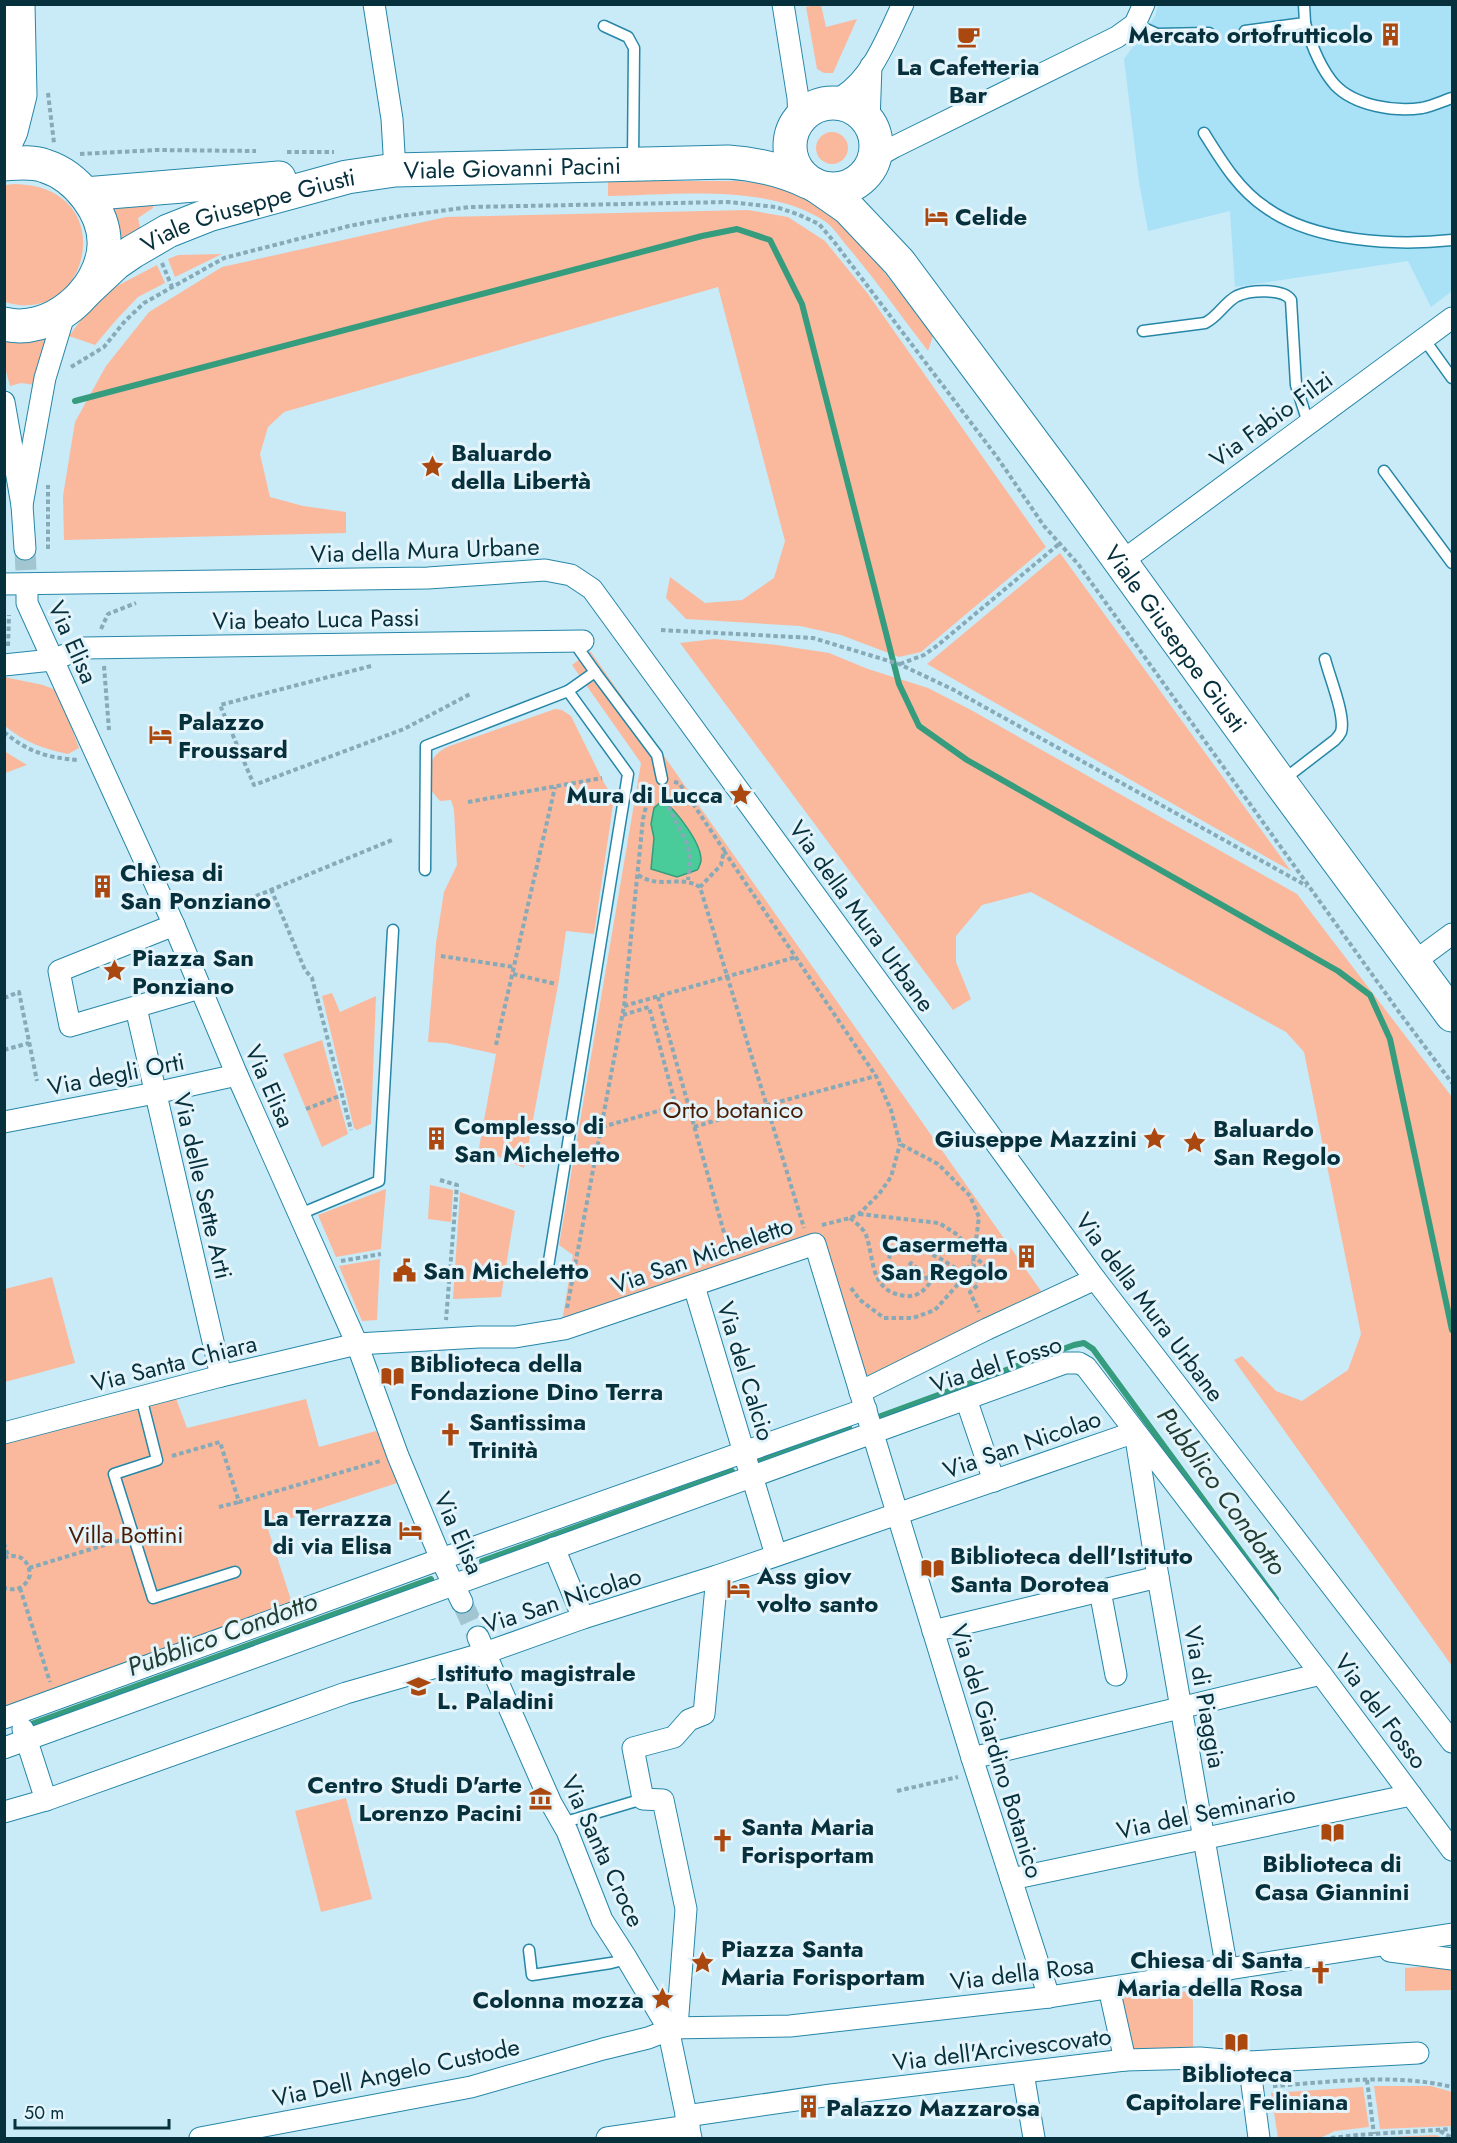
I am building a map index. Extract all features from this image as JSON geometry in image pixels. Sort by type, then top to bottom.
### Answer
[{"type":"main road","points":[[4,324],[26,325],[49,320],[75,303],[99,269],[104,246],[102,226],[85,194],[68,178],[34,96],[18,4]]},
{"type":"main road","points":[[4,146],[34,96]]},
{"type":"main road","points":[[835,103],[854,108],[868,122],[876,142],[870,167],[859,180],[837,189],[812,184],[799,173],[793,162],[790,136],[807,116],[835,103]]},
{"type":"main road","name":"Viale Giovanni Pacini","points":[[676,162],[767,144],[782,136],[807,116]]},
{"type":"main road","points":[[4,164],[57,156]]},
{"type":"main road","name":"Viale Giovanni Pacini","points":[[347,177],[395,170],[735,162],[790,173],[812,184]]},
{"type":"main road","name":"Viale Giuseppe Giusti","points":[[870,167],[873,205],[899,262]]},
{"type":"main road","name":"Viale Giuseppe Giusti","points":[[85,194],[276,178],[347,177]]},
{"type":"main road","name":"Viale Giuseppe Giusti","points":[[75,303],[116,263],[168,231],[211,214],[347,177]]},
{"type":"main road","name":"Viale Giuseppe Giusti","points":[[812,184],[848,208],[899,262],[1452,1015]]},
{"type":"street","points":[[374,4],[392,118],[395,170]]},
{"type":"street","points":[[783,4],[798,98],[807,116],[856,86],[871,66],[903,4]]},
{"type":"street","points":[[870,167],[880,155],[894,147],[1117,37],[1135,24],[1144,4]]},
{"type":"street","points":[[868,122],[871,66]]},
{"type":"street","points":[[22,505],[45,378],[75,303]]},
{"type":"street","name":"Via Fabio Filzi","points":[[1121,562],[1452,318]]},
{"type":"street","points":[[4,402],[22,505],[25,549]]},
{"type":"street","name":"Via della Mura Urbane","points":[[4,584],[428,578],[545,570],[571,575],[592,589],[1095,1279],[1452,1742]]},
{"type":"street","name":"Via Elisa","points":[[27,593],[27,603],[52,660],[174,926],[237,1075],[357,1344],[398,1456],[458,1594]]},
{"type":"street","name":"Via beato Luca Passi","points":[[6,665],[52,660],[83,648],[578,641]]},
{"type":"street","points":[[174,926],[59,971],[70,1026],[200,988]]},
{"type":"street","points":[[1414,962],[1452,934]]},
{"type":"street","name":"Via delle Sette Arti","points":[[136,1008],[221,1376]]},
{"type":"street","name":"Via degli Orti","points":[[4,1122],[237,1075]]},
{"type":"street","name":"Via San Micheletto","points":[[357,1344],[515,1337],[564,1329],[694,1286],[820,1235]]},
{"type":"street","name":"Via del Giardino Botanico","points":[[820,1235],[868,1415],[974,1766],[1049,1996]]},
{"type":"street","points":[[868,1415],[987,1329],[1095,1279]]},
{"type":"street","name":"Via del Calcio","points":[[694,1286],[776,1555]]},
{"type":"street","name":"Via Santa Chiara","points":[[4,1434],[221,1376],[357,1344]]},
{"type":"street","name":"Via del Fosso","points":[[4,1748],[458,1594],[554,1548],[868,1415],[966,1399],[1065,1363],[1079,1363],[1086,1367],[1321,1674],[1452,1850]]},
{"type":"street","name":"Via del Fosso","points":[[966,1399],[994,1481]]},
{"type":"street","name":"Via San Nicolao","points":[[4,1812],[46,1800],[481,1645],[583,1618],[717,1576],[1135,1432]]},
{"type":"street","name":"Via di Piaggia","points":[[1135,1432],[1227,1970]]},
{"type":"street","name":"Via del Fosso","points":[[27,1741],[11,1715],[441,1558],[748,1465]]},
{"type":"street","points":[[554,1548],[583,1618]]},
{"type":"street","points":[[672,2028],[686,1909],[663,1800],[643,1798],[633,1748],[674,1737],[689,1720],[705,1714],[717,1576]]},
{"type":"street","points":[[933,1631],[1158,1577]]},
{"type":"street","points":[[1101,1591],[1116,1674]]},
{"type":"street","name":"Via Santa Croce","points":[[481,1645],[567,1831],[602,1920],[672,2028],[688,2127]]},
{"type":"street","points":[[974,1766],[1181,1707],[1321,1674]]},
{"type":"street","points":[[27,1741],[46,1800]]},
{"type":"street","name":"Via del Seminario","points":[[1011,1879],[1411,1795]]},
{"type":"street","name":"Via della Rosa","points":[[672,2028],[790,2026],[1049,1996],[1452,1934]]},
{"type":"street","points":[[1365,1948],[1452,1959]]},
{"type":"street","points":[[1109,1988],[1125,2060]]},
{"type":"street","name":"Via Dell Angelo Custode","points":[[200,2139],[288,2130],[471,2087],[648,2038],[672,2028]]},
{"type":"street","name":"Via dell'Arcivescovato","points":[[607,2139],[688,2127],[831,2094],[1125,2060],[1200,2058],[1249,2062],[1418,2053]]},
{"type":"street","points":[[1249,2062],[1259,2139]]},
{"type":"street","points":[[1023,2073],[1034,2139]]},
{"type":"lane","points":[[1304,4],[1305,23],[1312,45],[1326,73],[1336,86],[1348,95],[1376,105],[1409,109],[1424,108],[1452,98]]},
{"type":"lane","points":[[1245,31],[1305,23]]},
{"type":"lane","points":[[1135,24],[1157,34],[1209,33]]},
{"type":"lane","points":[[604,26],[628,37],[634,48],[633,164]]},
{"type":"lane","points":[[1204,133],[1240,185],[1264,207],[1284,219],[1333,234],[1363,240],[1425,242],[1452,240]]},
{"type":"lane","points":[[1143,331],[1205,323],[1212,320],[1237,296],[1243,294],[1272,292],[1287,294],[1291,300],[1296,385],[1308,423]]},
{"type":"lane","points":[[1424,339],[1452,378]]},
{"type":"lane","points":[[1384,471],[1452,563]]},
{"type":"lane","points":[[578,641],[595,672],[657,755],[662,779]]},
{"type":"lane","points":[[1280,782],[1341,733],[1340,716],[1325,659]]},
{"type":"lane","points":[[425,870],[426,746],[568,691],[595,672]]},
{"type":"lane","points":[[548,1267],[628,774],[568,691]]},
{"type":"lane","points":[[300,1214],[379,1181],[393,930]]},
{"type":"lane","points":[[141,1397],[158,1460],[114,1474],[153,1598],[235,1572]]},
{"type":"lane","points":[[562,1823],[643,1798]]},
{"type":"lane","points":[[529,1950],[532,1975],[627,1959]]},
{"type":"path","points":[[34,96],[57,156],[157,150]]},
{"type":"path","points":[[68,369],[104,347],[125,321],[144,303],[224,258],[349,226],[401,216],[470,207],[728,202],[776,207],[819,224],[895,319],[1059,544],[1072,558],[1225,767],[1398,1012],[1452,1083]]},
{"type":"path","points":[[48,549],[49,474]]},
{"type":"path","points":[[899,664],[924,655],[938,645],[1059,544]]},
{"type":"path","points":[[1072,558],[1077,551]]},
{"type":"path","points":[[6,665],[9,605]]},
{"type":"path","points":[[661,630],[813,638],[899,664],[952,689],[1308,886]]},
{"type":"path","points":[[373,665],[220,705],[254,785],[404,729],[472,693]]},
{"type":"path","points":[[4,732],[21,746],[54,759],[100,762]]},
{"type":"path","points":[[468,802],[602,777]]},
{"type":"path","points":[[565,1318],[623,1015],[646,802],[651,787],[662,779],[679,783],[876,1076],[891,1110],[900,1144],[891,1178],[859,1214],[826,1224],[820,1235]]},
{"type":"path","points":[[496,1045],[555,787]]},
{"type":"path","points":[[668,805],[688,845],[688,880]]},
{"type":"path","points":[[249,899],[392,840]]},
{"type":"path","points":[[700,887],[721,865],[724,850]]},
{"type":"path","points":[[638,874],[648,881],[658,883],[688,880],[700,887],[805,1234],[820,1235]]},
{"type":"path","points":[[271,889],[305,970],[312,978],[351,1130]]},
{"type":"path","points":[[441,956],[514,967]]},
{"type":"path","points":[[624,1006],[796,957]]},
{"type":"path","points":[[512,974],[556,984]]},
{"type":"path","points":[[4,998],[19,992],[37,1081]]},
{"type":"path","points":[[658,997],[732,1260]]},
{"type":"path","points":[[602,1127],[676,1106],[649,1007],[623,1015]]},
{"type":"path","points":[[4,1050],[29,1043]]},
{"type":"path","points":[[694,1127],[876,1076]]},
{"type":"path","points":[[306,1109],[342,1095]]},
{"type":"path","points":[[900,1144],[938,1164],[970,1196],[979,1217],[973,1263],[978,1274],[978,1285],[970,1292]]},
{"type":"path","points":[[440,1180],[457,1185],[444,1339]]},
{"type":"path","points":[[859,1214],[916,1219],[939,1224],[958,1235],[974,1256],[994,1274],[1000,1272]]},
{"type":"path","points":[[850,1218],[865,1232],[871,1252],[872,1269],[881,1284],[893,1292],[904,1296],[915,1296],[924,1291],[929,1284],[925,1275],[911,1263],[903,1274],[893,1269],[890,1253],[900,1245],[912,1246],[930,1253],[945,1260],[962,1273]]},
{"type":"path","points":[[820,1235],[826,1224]]},
{"type":"path","points":[[322,1264],[381,1254]]},
{"type":"path","points":[[846,1282],[860,1300],[884,1318],[912,1318],[935,1310],[959,1283],[962,1273],[973,1263]]},
{"type":"path","points":[[158,1460],[220,1442],[238,1502]]},
{"type":"path","points":[[219,1507],[398,1456]]},
{"type":"path","points":[[29,1568],[134,1537]]},
{"type":"path","points":[[4,1543],[6,1557],[16,1555],[22,1558],[29,1568],[28,1581],[20,1588],[12,1590],[4,1588]]},
{"type":"path","points":[[20,1588],[56,1699]]},
{"type":"path","points":[[897,1791],[974,1766]]},
{"type":"path","points":[[1265,2086],[1367,2080],[1429,2081],[1452,2087]]},
{"type":"path","points":[[1367,2080],[1374,2134]]},
{"type":"path","points":[[1331,2139],[1452,2129]]},
{"type":"path","points":[[1440,2130],[1452,2138]]},
{"type":"shaded area","points":[[1158,5],[1452,5],[1452,291],[1431,307],[1408,261],[1235,287],[1230,211],[1148,231],[1139,182],[1124,59],[1155,16]]},
{"type":"shaded area","points":[[663,800],[687,828],[700,854],[701,861],[697,870],[677,877],[651,869],[654,838],[651,824],[654,808]]},
{"type":"green space","points":[[821,5],[826,27],[857,19],[833,73],[824,73],[817,69],[806,7]]},
{"type":"green space","points":[[832,132],[844,136],[848,148],[844,160],[832,164],[820,160],[816,148],[820,136]]},
{"type":"green space","points":[[608,181],[739,181],[788,187],[811,194],[859,239],[933,336],[928,351],[835,230],[826,222],[803,210],[777,201],[750,196],[691,194],[608,196]]},
{"type":"green space","points":[[14,184],[48,190],[71,207],[81,229],[82,254],[74,277],[58,295],[34,305],[5,302],[5,185]]},
{"type":"green space","points":[[153,199],[153,208],[138,218],[141,232],[118,245],[107,204]]},
{"type":"green space","points":[[748,210],[788,217],[825,241],[868,294],[1046,547],[921,652],[899,657],[841,635],[800,626],[686,619],[666,598],[670,577],[705,603],[742,600],[774,578],[785,541],[718,287],[284,412],[268,427],[260,454],[270,497],[303,506],[346,512],[346,533],[64,540],[63,496],[75,422],[106,366],[149,312],[222,267],[446,217]]},
{"type":"green space","points":[[222,254],[175,277],[168,259],[178,255]]},
{"type":"green space","points":[[157,265],[165,283],[138,297],[95,345],[69,336],[90,308],[115,287]]},
{"type":"green space","points":[[49,335],[35,385],[21,383],[10,386],[5,368],[4,338]]},
{"type":"green space","points":[[1060,553],[1291,871],[927,664]]},
{"type":"green space","points":[[714,639],[829,653],[868,669],[928,688],[1297,894],[1452,1097],[1452,1666],[1234,1360],[1242,1356],[1276,1391],[1302,1401],[1348,1370],[1361,1334],[1304,1052],[1286,1032],[1031,892],[982,905],[956,936],[956,962],[971,999],[953,1010],[680,643]]},
{"type":"green space","name":"Orto botanico","points":[[590,651],[1046,1298],[866,1381],[822,1234],[564,1326],[562,1322],[573,1255],[559,1245],[641,763],[572,665]]},
{"type":"green space","points":[[4,677],[43,685],[58,691],[79,748],[68,754],[51,750],[27,741],[5,726]]},
{"type":"green space","points":[[555,709],[562,710],[571,716],[604,783],[614,798],[594,934],[566,931],[524,1168],[479,1148],[496,1054],[446,1043],[428,1042],[436,943],[444,892],[457,865],[454,810],[451,800],[440,801],[429,788],[429,774],[433,759],[447,747]]},
{"type":"green space","points":[[4,751],[27,765],[5,773]]},
{"type":"green space","points":[[332,993],[340,1012],[376,996],[371,1124],[357,1130],[354,1128],[322,996]]},
{"type":"green space","points":[[322,1040],[348,1134],[322,1147],[283,1054]]},
{"type":"green space","points":[[430,1185],[453,1190],[451,1222],[428,1219]]},
{"type":"green space","points":[[386,1189],[381,1249],[336,1257],[318,1215]]},
{"type":"green space","points":[[460,1192],[515,1211],[501,1297],[453,1299]]},
{"type":"green space","points":[[380,1259],[377,1320],[362,1321],[339,1266]]},
{"type":"green space","points":[[52,1277],[75,1363],[5,1382],[5,1289]]},
{"type":"green space","name":"Villa Bottini","points":[[174,1393],[187,1428],[306,1399],[319,1447],[376,1431],[400,1482],[267,1526],[292,1603],[5,1708],[5,1439]]},
{"type":"green space","points":[[346,1798],[372,1899],[321,1912],[295,1811]]},
{"type":"green space","points":[[1431,1966],[1452,1968],[1452,1990],[1405,1991],[1405,1968]]},
{"type":"green space","points":[[1191,1991],[1193,2054],[1133,2055],[1122,1997]]},
{"type":"green space","points":[[1374,2086],[1431,2086],[1452,2092],[1452,2126],[1380,2129]]},
{"type":"green space","points":[[1363,2087],[1369,2127],[1335,2131],[1320,2138],[1278,2138],[1271,2093]]},
{"type":"green space","points":[[1436,2135],[1443,2138],[1367,2138]]},
{"type":"waterway","points":[[75,401],[702,236],[737,229],[770,240],[802,304],[899,684],[919,726],[967,760],[1338,971],[1370,995],[1390,1039],[1452,1330]]},
{"type":"waterway","name":"Pubblico Condotto","points":[[881,1416],[1084,1343],[1093,1349],[1276,1599]]},
{"type":"waterway","name":"Pubblico Condotto","points":[[760,1460],[849,1427]]},
{"type":"waterway","name":"Pubblico Condotto","points":[[482,1561],[732,1471]]},
{"type":"waterway","name":"Pubblico Condotto","points":[[26,1726],[431,1579]]},
{"type":"tunnel","points":[[25,549],[27,593]]},
{"type":"tunnel","points":[[462,1602],[478,1637]]},
{"type":"place","name":"Mercato ortofrutticolo","points":[[1391,34]]},
{"type":"place","name":"La Cafetteria Bar","points":[[968,36]]},
{"type":"place","name":"Celide","points":[[937,216]]},
{"type":"place","name":"Baluardo della Libertà","points":[[433,466]]},
{"type":"place","name":"Palazzo Froussard","points":[[160,735]]},
{"type":"place","name":"Mura di Lucca","points":[[741,794]]},
{"type":"place","name":"Chiesa di San Ponziano","points":[[102,886]]},
{"type":"place","name":"Piazza San Ponziano","points":[[114,971]]},
{"type":"place","name":"Giuseppe Mazzini","points":[[1155,1138]]},
{"type":"place","name":"Complesso di San Micheletto","points":[[436,1139]]},
{"type":"place","name":"Baluardo San Regolo","points":[[1195,1142]]},
{"type":"place","name":"Casermetta San Regolo","points":[[1026,1257]]},
{"type":"place","name":"San Micheletto","points":[[405,1270]]},
{"type":"place","name":"Biblioteca della Fondazione Dino Terra","points":[[392,1377]]},
{"type":"place","name":"Santissima Trinità","points":[[451,1435]]},
{"type":"place","name":"La Terrazza di via Elisa","points":[[410,1531]]},
{"type":"place","name":"Biblioteca dell'Istituto Santa Dorotea","points":[[932,1569]]},
{"type":"place","name":"Ass giov volto santo","points":[[739,1589]]},
{"type":"place","name":"Istituto magistrale L. Paladini","points":[[419,1686]]},
{"type":"place","name":"Centro Studi D'arte Lorenzo Pacini","points":[[540,1798]]},
{"type":"place","name":"Biblioteca di Casa Giannini","points":[[1332,1833]]},
{"type":"place","name":"Santa Maria Forisportam","points":[[723,1840]]},
{"type":"place","name":"Piazza Santa Maria Forisportam","points":[[703,1962]]},
{"type":"place","name":"Chiesa di Santa Maria della Rosa","points":[[1321,1973]]},
{"type":"place","name":"Colonna mozza","points":[[662,1999]]},
{"type":"place","name":"Biblioteca Capitolare Feliniana","points":[[1237,2043]]},
{"type":"place","name":"Palazzo Mazzarosa","points":[[808,2107]]}]
